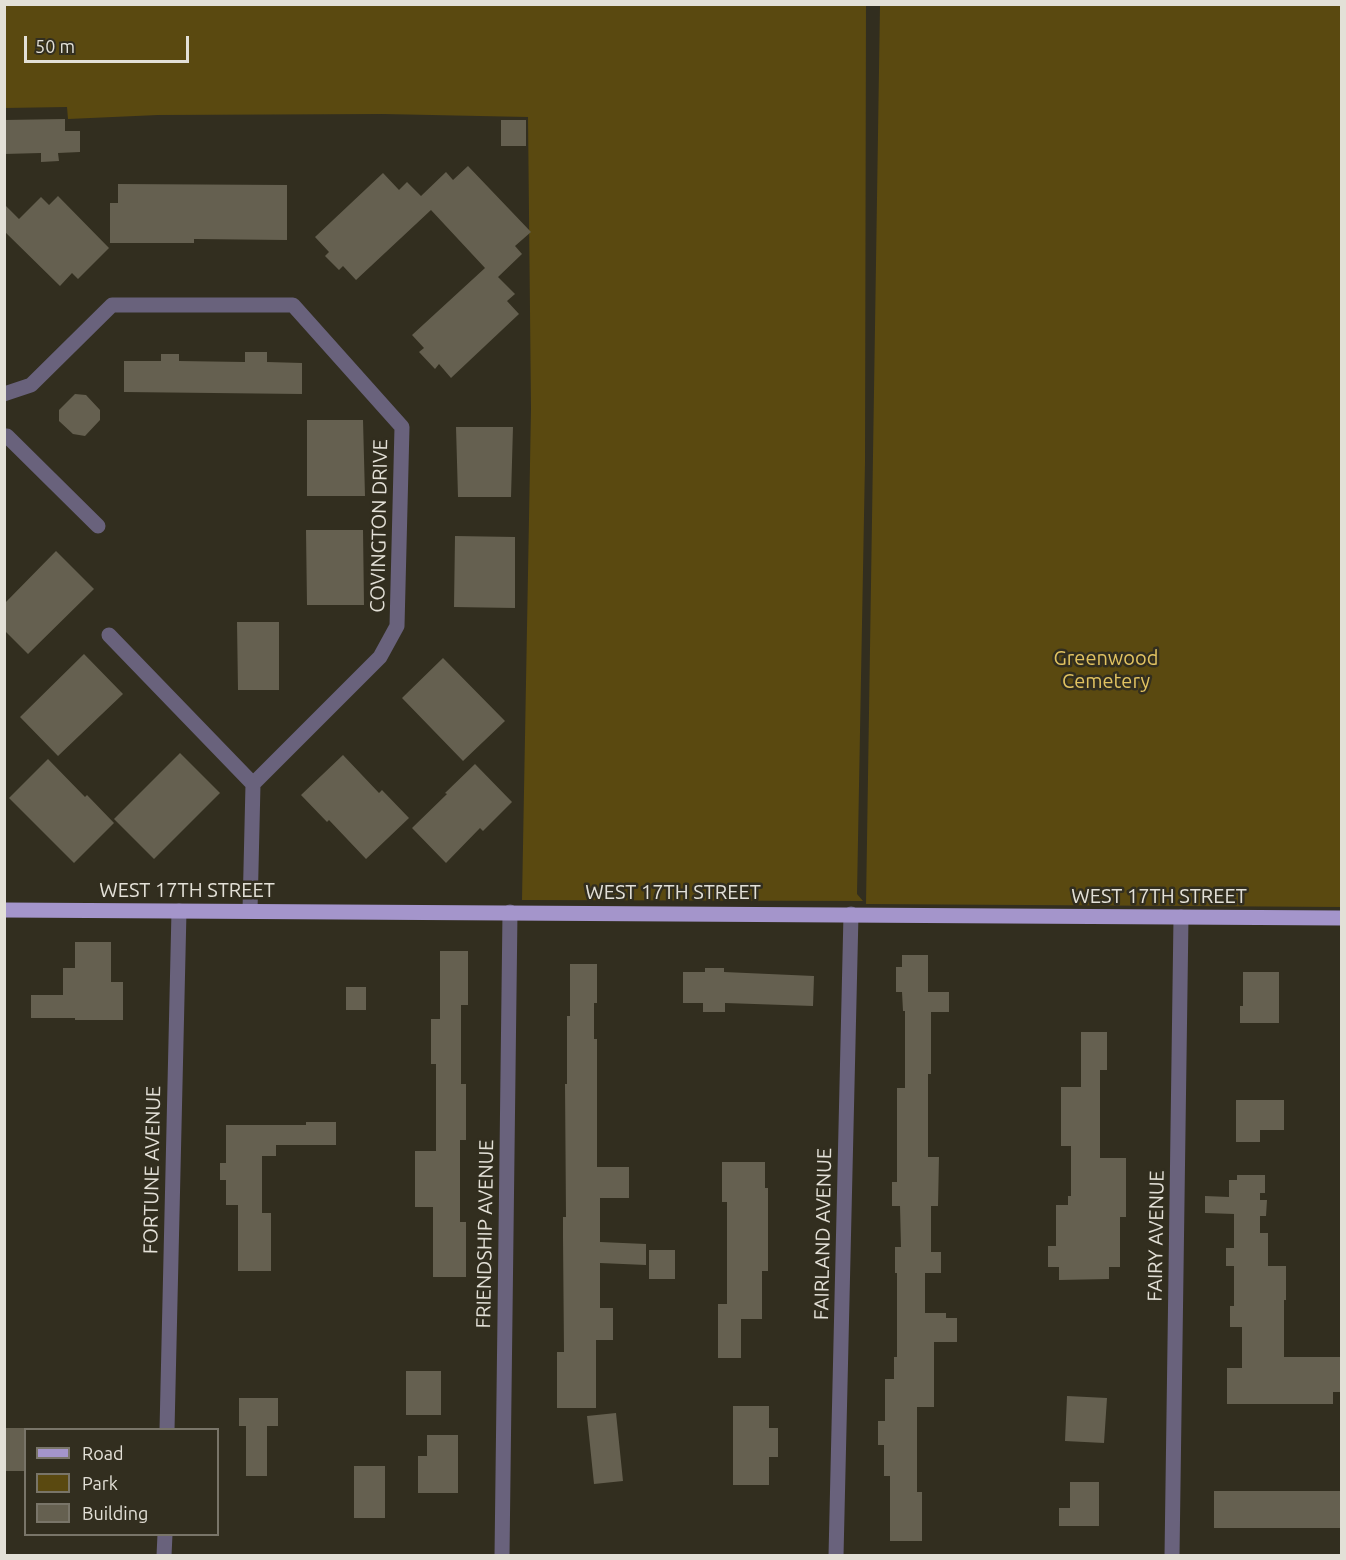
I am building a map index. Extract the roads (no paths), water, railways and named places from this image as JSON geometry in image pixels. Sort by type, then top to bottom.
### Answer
[{"type":"main road","name":"WEST 17TH STREET","points":[[4,910],[1341,918]]},
{"type":"street","name":"COVINGTON DRIVE","points":[[4,394],[31,385],[112,305],[293,305],[402,427],[397,626],[380,657],[253,784]]},
{"type":"street","points":[[4,436],[8,436],[98,526]]},
{"type":"street","points":[[109,635],[253,784],[250,911]]},
{"type":"street","name":"FORTUNE AVENUE","points":[[167,1428],[179,911]]},
{"type":"street","name":"FRIENDSHIP AVENUE","points":[[502,1556],[510,912]]},
{"type":"street","name":"FAIRLAND AVENUE","points":[[836,1556],[851,914]]},
{"type":"street","name":"FAIRY AVENUE","points":[[1172,1556],[1181,917]]},
{"type":"street","points":[[164,1556],[165,1536]]},
{"type":"park label","name":"Greenwood Cemetery","points":[[1106,670]]}]
